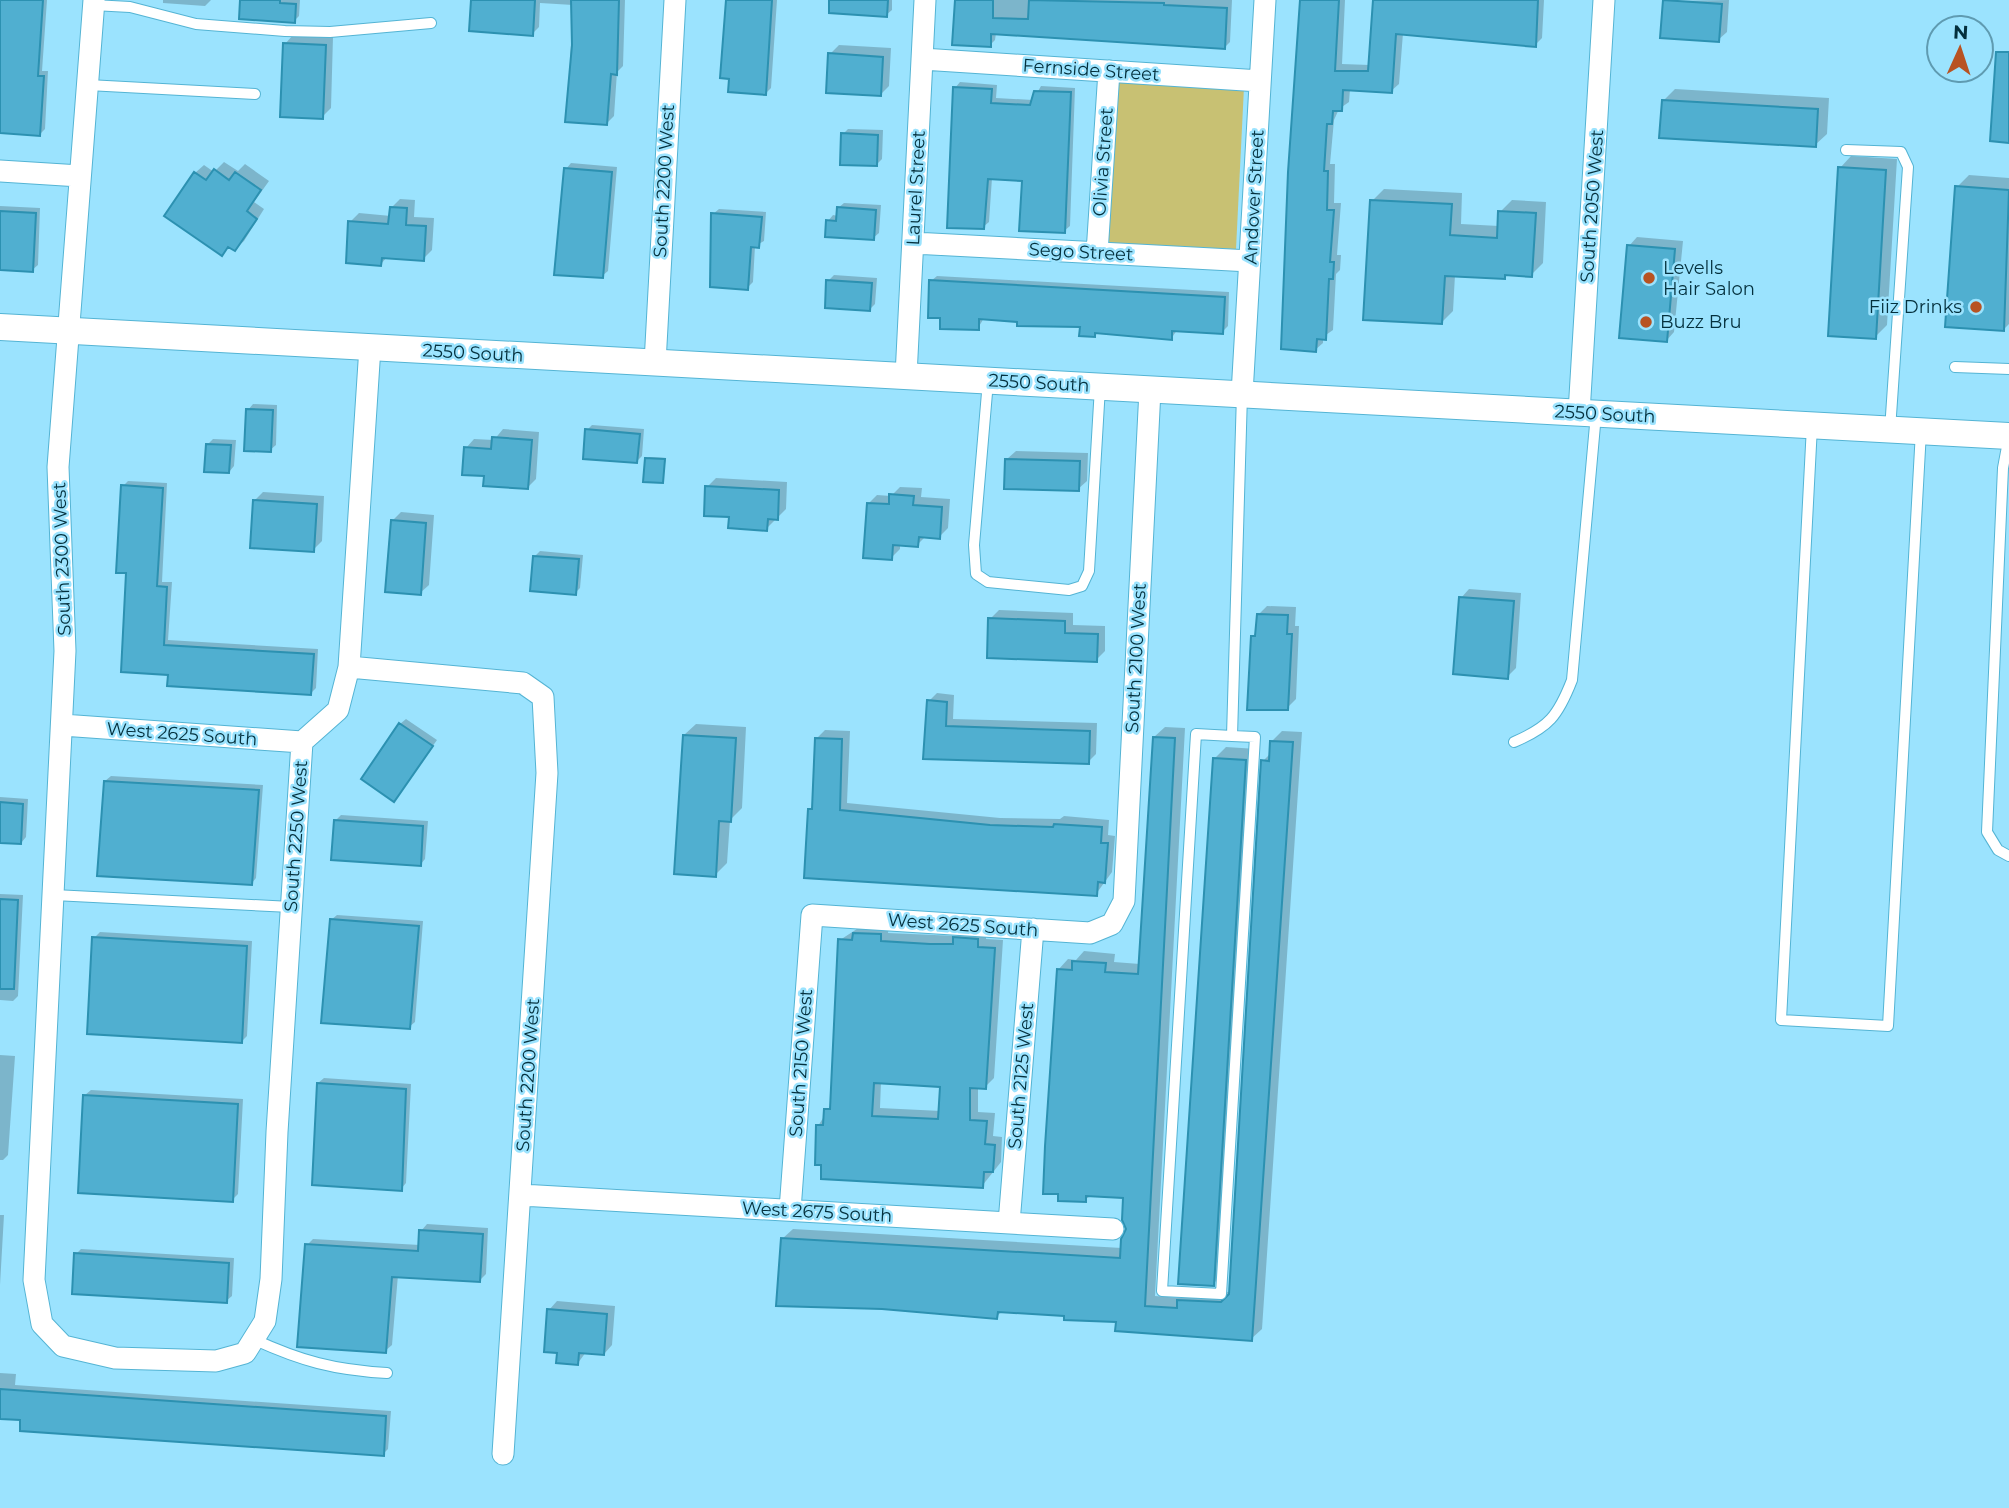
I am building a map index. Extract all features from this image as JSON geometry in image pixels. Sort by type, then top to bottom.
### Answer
[{"type":"street","name":"South 2200 West","points":[[655,363],[675,0]]},
{"type":"street","name":"Laurel Street","points":[[906,376],[925,0]]},
{"type":"street","name":"Andover Street","points":[[1242,394],[1265,0]]},
{"type":"street","name":"South 2050 West","points":[[1588,413],[1604,0]]},
{"type":"street","name":"South 2300 West","points":[[93,3],[58,467],[65,651],[34,1280],[42,1324],[63,1346],[115,1358],[216,1360],[245,1353],[253,1339]]},
{"type":"street","name":"Fernside Street","points":[[922,59],[1260,81]]},
{"type":"street","name":"Olivia Street","points":[[1097,253],[1109,71]]},
{"type":"street","points":[[0,171],[80,176]]},
{"type":"street","name":"Sego Street","points":[[913,243],[1250,261]]},
{"type":"street","name":"2550 South","points":[[0,327],[2009,435]]},
{"type":"street","name":"South 2250 West","points":[[253,1339],[265,1321],[271,1279],[277,1132],[302,742],[338,710],[349,667],[370,347]]},
{"type":"street","name":"South 2100 West","points":[[1112,923],[1124,901],[1150,390]]},
{"type":"street","name":"South 2200 West","points":[[349,667],[523,683],[543,697],[547,773],[503,1454]]},
{"type":"street","name":"West 2625 South","points":[[62,725],[302,742]]},
{"type":"street","name":"West 2625 South","points":[[812,915],[1090,933],[1112,923]]},
{"type":"street","name":"South 2150 West","points":[[790,1210],[812,915]]},
{"type":"street","name":"South 2125 West","points":[[1009,1223],[1033,929]]},
{"type":"street","name":"West 2675 South","points":[[521,1195],[1113,1229]]},
{"type":"lane","points":[[93,3],[130,7],[195,24],[285,32],[330,32],[431,23]]},
{"type":"lane","points":[[88,85],[255,94]]},
{"type":"lane","points":[[1846,150],[1901,152],[1908,167],[1890,430]]},
{"type":"lane","points":[[1955,367],[2009,369]]},
{"type":"lane","points":[[988,381],[974,545],[976,574],[988,582],[1069,590],[1082,586],[1089,571],[1100,387]]},
{"type":"lane","points":[[1232,736],[1242,394]]},
{"type":"lane","points":[[1514,742],[1542,730],[1562,706],[1572,681],[1588,413]]},
{"type":"lane","points":[[1812,426],[1781,1020],[1888,1026],[1921,431]]},
{"type":"lane","points":[[2009,435],[2003,468],[2005,531],[1997,598],[1987,832],[1998,850],[2009,856]]},
{"type":"lane","points":[[1997,598],[2009,599]]},
{"type":"lane","points":[[1196,734],[1232,736],[1255,737],[1221,1294],[1162,1291],[1196,734]]},
{"type":"lane","points":[[54,895],[292,907]]},
{"type":"lane","points":[[253,1339],[306,1362],[342,1371],[387,1373]]},
{"type":"shaded area","points":[[1114,80],[1244,87],[1236,249],[1106,243]]},
{"type":"building","points":[[0,0],[43,0],[38,76],[44,76],[40,136],[0,133]]},
{"type":"building","points":[[240,0],[280,0],[280,3],[296,4],[295,23],[239,19]]},
{"type":"building","points":[[471,0],[535,0],[533,36],[469,31]]},
{"type":"building","points":[[571,0],[619,0],[617,75],[611,74],[607,125],[565,122],[572,45]]},
{"type":"building","points":[[726,0],[772,0],[766,95],[728,92],[729,79],[720,78]]},
{"type":"building","points":[[829,0],[888,0],[887,17],[829,13]]},
{"type":"building","points":[[955,0],[993,0],[993,18],[1028,19],[1029,0],[1164,3],[1227,8],[1225,49],[991,34],[991,47],[952,45]]},
{"type":"building","points":[[1300,0],[1339,0],[1335,71],[1368,71],[1373,0],[1538,0],[1536,47],[1396,34],[1392,93],[1343,90],[1342,111],[1333,111],[1332,124],[1327,124],[1324,171],[1328,171],[1327,210],[1334,210],[1330,262],[1334,262],[1333,279],[1329,279],[1326,340],[1317,339],[1316,352],[1281,349],[1288,172]]},
{"type":"building","points":[[1663,0],[1722,4],[1719,42],[1660,38]]},
{"type":"building","points":[[283,43],[326,45],[323,119],[280,117]]},
{"type":"building","points":[[1996,52],[2009,52],[2009,143],[1990,141]]},
{"type":"building","points":[[828,53],[883,57],[881,96],[826,93]]},
{"type":"building","points":[[953,87],[992,89],[991,103],[1030,105],[1034,91],[1071,92],[1065,233],[1019,231],[1022,181],[988,179],[984,229],[947,228]]},
{"type":"building","points":[[1662,100],[1818,109],[1816,147],[1659,138]]},
{"type":"building","points":[[841,133],[878,135],[877,166],[840,165]]},
{"type":"building","points":[[1838,167],[1886,170],[1876,339],[1828,336]]},
{"type":"building","points":[[564,168],[612,172],[603,278],[554,275]]},
{"type":"building","points":[[214,169],[229,180],[235,172],[261,190],[247,211],[257,219],[235,251],[228,247],[222,256],[164,216],[194,172],[206,180]]},
{"type":"building","points":[[1955,186],[2009,190],[2004,331],[1945,327]]},
{"type":"building","points":[[1370,200],[1452,204],[1450,235],[1497,238],[1498,211],[1536,213],[1532,277],[1505,275],[1505,279],[1445,276],[1442,324],[1363,320]]},
{"type":"building","points":[[390,207],[407,208],[406,225],[426,226],[424,261],[382,258],[381,266],[346,263],[348,221],[388,224]]},
{"type":"building","points":[[837,207],[876,210],[874,240],[825,237],[826,220],[836,221]]},
{"type":"building","points":[[0,211],[36,213],[33,272],[0,270]]},
{"type":"building","points":[[711,213],[762,217],[759,248],[751,247],[748,290],[710,287]]},
{"type":"building","points":[[1627,245],[1675,249],[1667,342],[1619,338]]},
{"type":"building","points":[[826,280],[872,283],[870,311],[825,308]]},
{"type":"building","points":[[929,280],[1225,297],[1223,334],[1172,331],[1172,340],[1095,333],[1095,337],[1079,336],[1080,327],[1017,326],[1017,322],[979,319],[979,330],[940,329],[940,318],[928,318]]},
{"type":"building","points":[[246,409],[273,410],[271,452],[244,451]]},
{"type":"building","points":[[585,429],[640,434],[637,463],[583,459]]},
{"type":"building","points":[[492,437],[532,440],[528,489],[483,486],[484,476],[462,475],[464,447],[491,449]]},
{"type":"building","points":[[206,444],[231,445],[229,473],[204,472]]},
{"type":"building","points":[[645,458],[665,459],[663,483],[643,482]]},
{"type":"building","points":[[1005,459],[1080,461],[1079,491],[1004,489]]},
{"type":"building","points":[[121,485],[163,488],[157,586],[167,587],[164,645],[314,654],[311,695],[167,686],[168,675],[121,672],[126,573],[116,573]]},
{"type":"building","points":[[705,486],[779,490],[778,520],[768,519],[767,531],[728,528],[729,517],[704,516]]},
{"type":"building","points":[[889,494],[914,496],[913,505],[942,507],[940,539],[919,537],[918,547],[893,545],[892,560],[863,558],[867,503],[889,504]]},
{"type":"building","points":[[253,500],[317,504],[314,552],[250,548]]},
{"type":"building","points":[[391,520],[426,523],[421,595],[385,592]]},
{"type":"building","points":[[533,556],[579,559],[576,595],[530,591]]},
{"type":"building","points":[[1459,597],[1514,601],[1508,679],[1453,674]]},
{"type":"building","points":[[1257,614],[1288,615],[1287,634],[1292,634],[1288,710],[1247,710],[1251,636],[1255,636]]},
{"type":"building","points":[[988,618],[1065,621],[1065,633],[1098,634],[1097,662],[987,658]]},
{"type":"building","points":[[927,700],[947,702],[946,726],[1090,731],[1089,764],[923,759]]},
{"type":"building","points":[[399,723],[433,746],[394,802],[361,779]]},
{"type":"building","points":[[683,735],[736,738],[731,822],[719,821],[716,877],[674,874]]},
{"type":"building","points":[[1153,737],[1175,738],[1145,1306],[1177,1308],[1177,1300],[1221,1302],[1229,1294],[1261,760],[1269,761],[1270,741],[1293,742],[1252,1341],[1115,1331],[1116,1322],[1064,1320],[1064,1316],[998,1312],[997,1319],[882,1309],[776,1306],[781,1238],[1120,1258],[1121,1239],[1126,1229],[1122,1220],[1123,1198],[1086,1196],[1086,1202],[1058,1201],[1058,1194],[1043,1194],[1045,1146],[1057,969],[1072,970],[1072,961],[1106,963],[1105,972],[1138,974]]},
{"type":"building","points":[[815,738],[842,739],[840,810],[990,825],[1053,827],[1054,824],[1102,827],[1101,843],[1108,843],[1105,883],[1098,882],[1097,896],[804,878],[808,809],[812,809]]},
{"type":"building","points":[[1213,758],[1246,760],[1214,1286],[1178,1284]]},
{"type":"building","points":[[104,781],[259,790],[252,885],[97,876]]},
{"type":"building","points":[[0,802],[23,804],[21,844],[0,843]]},
{"type":"building","points":[[334,820],[423,826],[421,866],[331,860]]},
{"type":"building","points":[[0,899],[18,900],[14,989],[0,989]]},
{"type":"building","points":[[330,919],[419,926],[410,1029],[321,1023]]},
{"type":"building","points":[[853,933],[881,934],[881,941],[953,944],[953,937],[978,939],[978,947],[995,948],[986,1089],[970,1088],[970,1120],[987,1121],[985,1144],[995,1145],[993,1172],[984,1172],[983,1188],[821,1179],[821,1165],[815,1165],[816,1125],[823,1125],[824,1109],[830,1109],[838,939],[852,940]],"holes":[[[874,1083],[940,1087],[938,1119],[872,1116]]]},
{"type":"building","points":[[92,937],[247,946],[242,1043],[87,1034]]},
{"type":"building","points":[[317,1083],[406,1089],[402,1191],[312,1185]]},
{"type":"building","points":[[83,1095],[238,1104],[233,1202],[78,1193]]},
{"type":"building","points":[[419,1230],[483,1234],[480,1282],[392,1277],[386,1353],[297,1347],[305,1244],[418,1251]]},
{"type":"building","points":[[74,1253],[229,1263],[227,1303],[72,1294]]},
{"type":"building","points":[[547,1309],[607,1314],[604,1355],[579,1353],[578,1365],[556,1363],[557,1353],[544,1352]]},
{"type":"building","points":[[0,1389],[386,1416],[384,1456],[20,1431],[20,1420],[0,1419]]},
{"type":"place","name":"Levells Hair Salon","points":[[1649,278]]},
{"type":"place","name":"Fiiz Drinks","points":[[1976,307]]},
{"type":"place","name":"Buzz Bru","points":[[1646,322]]}]
